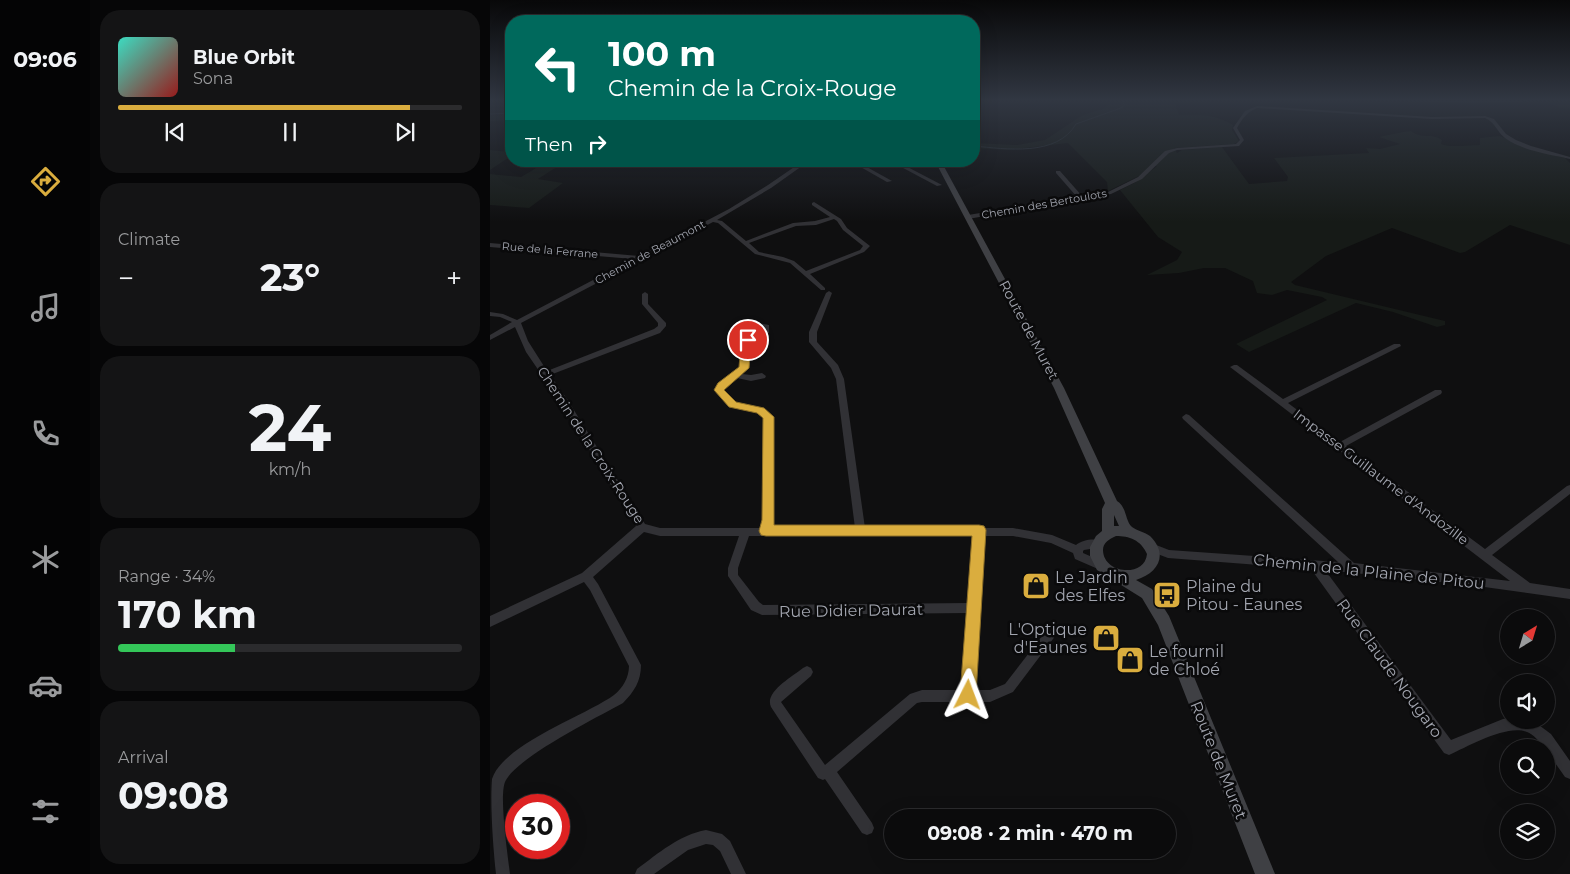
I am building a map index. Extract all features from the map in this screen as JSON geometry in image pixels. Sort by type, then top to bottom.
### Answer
[{"type":"main road","name":"Route de Muret","points":[[941,167],[1010,292],[1059,388],[1112,504],[1117,507],[1127,530]]},
{"type":"main road","points":[[1108,533],[1108,509],[1112,504]]},
{"type":"main road","points":[[1127,530],[1141,536],[1151,547],[1147,593],[1140,591],[1110,572],[1102,566],[1098,558],[1098,544],[1102,538],[1108,533],[1127,530]]},
{"type":"main road","points":[[1119,576],[1138,576],[1148,567]]},
{"type":"main road","name":"Route de Muret","points":[[1147,593],[1164,621],[1264,874]]},
{"type":"street","name":"Chemin des Bertoulots","points":[[968,217],[1109,193],[1140,178],[1170,151],[1236,145],[1241,141]]},
{"type":"street","name":"Chemin des Bertoulots","points":[[1515,141],[1570,158]]},
{"type":"street","name":"Chemin de Beaumont","points":[[490,338],[758,196],[799,167]]},
{"type":"street","points":[[863,167],[889,181]]},
{"type":"street","points":[[904,167],[938,185]]},
{"type":"street","points":[[1058,172],[1081,198]]},
{"type":"street","points":[[806,273],[866,248],[865,244],[845,229],[842,222],[814,204]]},
{"type":"street","points":[[745,242],[795,224],[818,223],[834,217]]},
{"type":"street","points":[[712,220],[720,222],[760,254],[787,259],[826,291],[813,332],[813,342],[835,367],[840,379],[860,531]]},
{"type":"street","name":"Rue de la Ferrane","points":[[490,245],[639,258]]},
{"type":"street","points":[[546,374],[657,331],[662,326],[662,323],[645,304],[645,294]]},
{"type":"street","points":[[490,314],[501,315],[517,322]]},
{"type":"street","name":"Chemin de la Croix-Rouge","points":[[517,322],[518,328],[530,350],[642,527],[660,532],[979,530],[1032,534],[1052,539],[1077,550],[1079,556],[1102,566]]},
{"type":"street","points":[[752,336],[746,344],[745,365],[719,390],[733,405],[760,410],[768,417],[768,520],[766,531]]},
{"type":"street","points":[[1282,403],[1397,346]]},
{"type":"street","name":"Impasse Guillaume d'Andozille","points":[[1234,367],[1528,588]]},
{"type":"street","points":[[736,375],[751,378],[762,376]]},
{"type":"street","points":[[1339,446],[1438,392]]},
{"type":"street","points":[[1186,417],[1351,568]]},
{"type":"street","points":[[1485,555],[1570,489]]},
{"type":"street","points":[[490,622],[586,576],[642,527]]},
{"type":"street","points":[[968,695],[972,608],[979,530]]},
{"type":"street","name":"Rue Didier Daurat","points":[[745,532],[733,568],[733,576],[755,606],[762,610],[972,608]]},
{"type":"street","points":[[1077,550],[1082,546],[1098,544]]},
{"type":"street","points":[[1151,547],[1168,554]]},
{"type":"street","points":[[1148,567],[1168,554]]},
{"type":"street","name":"Chemin de la Plaine de Pitou","points":[[1168,554],[1314,564],[1570,594]]},
{"type":"street","name":"Rue Claude Nougaro","points":[[1314,564],[1449,748],[1514,722],[1531,726],[1546,738],[1570,772]]},
{"type":"street","points":[[503,874],[497,792],[499,778],[511,764],[526,752],[619,699],[636,677],[635,665],[594,587],[586,576]]},
{"type":"street","points":[[807,672],[776,697],[775,703],[823,773],[828,771],[914,698],[922,696],[990,696],[1009,688],[1050,635]]},
{"type":"street","points":[[828,771],[867,828]]},
{"type":"street","points":[[642,874],[694,838],[705,836],[715,837],[724,845],[738,874]]},
{"type":"shaded area","points":[[1041,141],[1239,141],[1234,144],[1174,148],[1177,153],[1182,150],[1222,147],[1249,184],[1287,181],[1288,177],[1274,158],[1369,153],[1366,148],[1380,149],[1400,144],[1390,141],[1442,141],[1441,144],[1455,146],[1480,145],[1480,141],[1511,141],[1538,151],[1565,158],[1570,163],[1570,245],[1510,225],[1465,252],[1460,253],[1392,228],[1326,256],[1291,282],[1295,285],[1445,321],[1445,325],[1437,327],[1393,312],[1356,303],[1249,352],[1236,344],[1327,300],[1322,297],[1287,290],[1272,295],[1257,293],[1253,281],[1225,268],[1204,268],[1179,273],[1147,275],[1177,260],[1182,252],[1158,237],[1120,190],[1136,182],[1157,166],[1151,166],[1139,176],[1108,191],[1107,182],[1068,143],[1007,150],[980,148],[980,143],[1017,145]]},
{"type":"shaded area","points":[[490,150],[505,151],[505,160],[490,170]]},
{"type":"shaded area","points":[[538,167],[557,167],[538,179],[563,183],[529,208],[490,205],[490,174],[521,177]]},
{"type":"waterway","points":[[980,146],[1030,148],[1059,141]]},
{"type":"place","name":"Le Jardin des Elfes","points":[[1036,586]]},
{"type":"place","name":"Plaine du Pitou - Eaunes","points":[[1167,595]]},
{"type":"place","name":"L'Optique d'Eaunes","points":[[1106,638]]},
{"type":"place","name":"Le fournil de Chloé","points":[[1130,660]]},
{"type":"route","points":[[748,340],[744,368],[721,386],[719,390],[731,404],[760,410],[766,414],[769,420],[768,520],[766,531],[979,530],[972,608],[968,695]]}]
